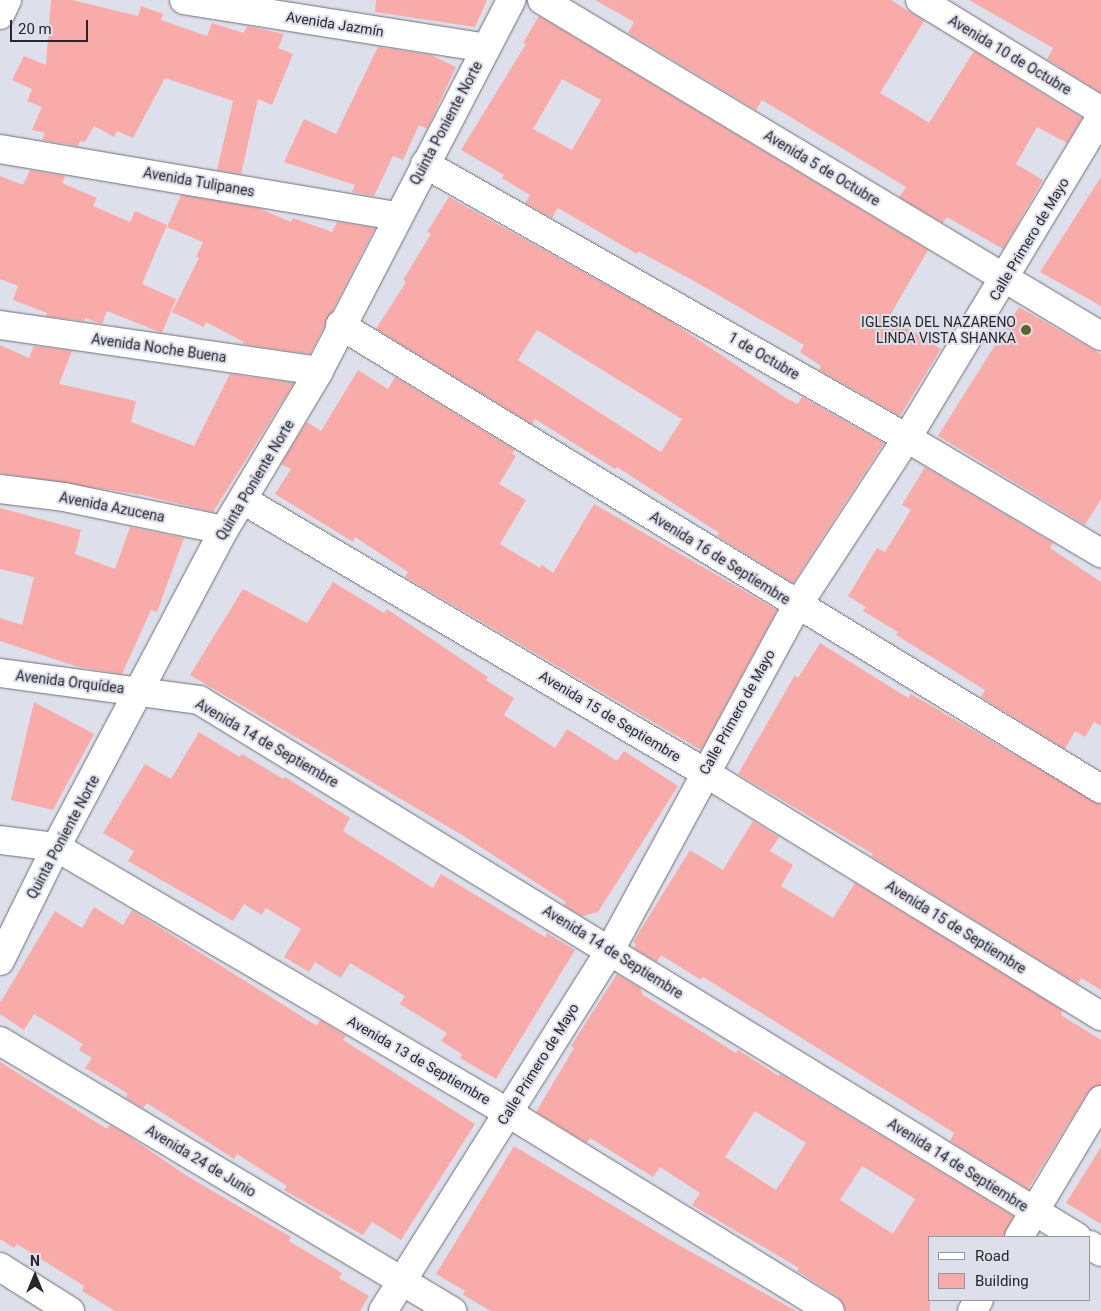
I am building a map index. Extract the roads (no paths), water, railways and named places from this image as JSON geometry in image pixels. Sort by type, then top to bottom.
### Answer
[{"type":"street","points":[[0,15],[7,0]]},
{"type":"street","name":"Avenida Jazmín","points":[[184,0],[486,48]]},
{"type":"street","name":"Quinta Poniente Norte","points":[[0,961],[56,847],[141,691],[224,530],[319,371],[340,325],[512,0]]},
{"type":"street","name":"Avenida 5 de Octubre","points":[[542,0],[1101,336]]},
{"type":"street","name":"Avenida 10 de Octubre","points":[[920,0],[1101,111]]},
{"type":"street","name":"Calle Primero de Mayo","points":[[383,1311],[610,950],[704,772],[797,606],[907,438],[1006,278],[1101,117]]},
{"type":"street","name":"Avenida Tulipanes","points":[[0,149],[398,216]]},
{"type":"street","name":"1 de Octubre","points":[[425,164],[907,438],[1101,553]]},
{"type":"street","name":"Avenida Noche Buena","points":[[0,325],[319,371]]},
{"type":"street","name":"Avenida 16 de Septiembre","points":[[340,325],[797,606],[1101,789]]},
{"type":"street","name":"Avenida Azucena","points":[[0,490],[64,497],[224,530]]},
{"type":"street","name":"Avenida 15 de Septiembre","points":[[243,500],[704,772],[1101,1016]]},
{"type":"street","name":"Avenida Orquídea","points":[[0,673],[141,691]]},
{"type":"street","name":"Avenida 14 de Septiembre","points":[[141,691],[199,700],[1075,1236]]},
{"type":"street","points":[[0,840],[56,847]]},
{"type":"street","name":"Avenida 13 de Septiembre","points":[[56,847],[507,1112],[830,1311]]},
{"type":"street","name":"Avenida 24 de Junio","points":[[0,1041],[452,1311]]},
{"type":"street","points":[[1020,1236],[1101,1100]]},
{"type":"street","points":[[0,1267],[70,1311]]},
{"type":"place","name":"IGLESIA DEL NAZARENO LINDA VISTA SHANKA","points":[[1026,330]]}]
